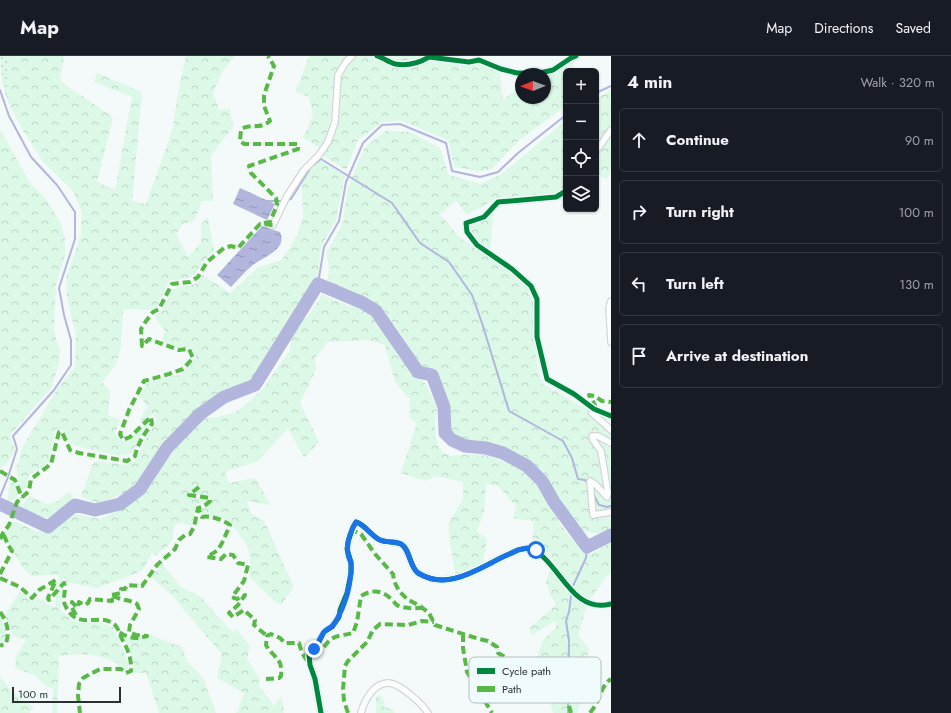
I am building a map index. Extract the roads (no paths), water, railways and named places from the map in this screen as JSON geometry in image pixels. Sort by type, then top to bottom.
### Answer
[{"type":"street","points":[[273,225],[286,196],[304,170],[319,156],[328,142],[334,122],[338,75],[346,62],[352,56]]},
{"type":"street","points":[[377,56],[394,64],[409,65],[429,57],[469,62],[479,60],[501,69],[517,73],[540,73],[553,70],[576,56]]},
{"type":"street","points":[[599,147],[611,130]]},
{"type":"street","points":[[563,193],[556,197],[498,202],[484,217],[466,223],[467,232],[477,245],[512,269],[531,286],[537,299],[538,337],[547,379],[574,394],[594,409],[611,416]]},
{"type":"street","points":[[611,301],[609,308],[611,342]]},
{"type":"street","points":[[594,409],[592,414],[611,430]]},
{"type":"street","points":[[611,443],[598,436],[592,436],[593,440],[602,451],[608,493],[607,497],[590,481],[593,515],[611,512]]},
{"type":"street","points":[[321,713],[309,655],[319,642],[324,632],[332,627],[339,617],[340,610],[347,593],[351,573],[351,562],[347,549],[348,542],[352,527],[356,522],[360,523],[380,540],[400,543],[404,546],[417,572],[432,579],[456,579],[518,550],[527,548],[536,550],[548,562],[567,587],[582,600],[595,605],[604,606],[611,604]]},
{"type":"street","points":[[361,713],[371,693],[377,687],[388,683],[396,684],[420,703],[428,713]]},
{"type":"water","points":[[240,188],[275,204],[267,220],[233,204]]},
{"type":"water","points":[[262,226],[280,232],[282,238],[281,243],[274,252],[250,267],[231,287],[217,275]]},
{"type":"waterway","points":[[599,92],[611,86]]},
{"type":"waterway","points":[[0,90],[9,116],[31,157],[57,185],[75,212],[75,239],[59,288],[71,340],[71,365],[54,390],[13,436],[17,449],[0,497]]},
{"type":"waterway","points":[[318,284],[324,247],[339,221],[346,182],[363,143],[382,125],[400,124],[446,143],[452,171],[480,177],[498,172],[518,153],[563,117]]},
{"type":"waterway","points":[[287,200],[291,199],[311,167],[321,159],[392,203],[420,243],[449,262],[472,295],[509,411],[563,441],[572,458],[578,479],[585,480],[588,484]]},
{"type":"waterway","points":[[267,201],[283,201]]},
{"type":"waterway","points":[[0,504],[48,527],[75,505],[95,510],[120,504],[140,489],[167,448],[200,414],[224,397],[255,385],[318,284],[363,303],[376,311],[418,372],[432,375],[444,407],[445,433],[452,440],[465,446],[486,448],[503,453],[527,466],[542,481],[554,502],[587,547],[611,535]]},
{"type":"waterway","points":[[593,493],[599,505],[607,507],[611,506]]},
{"type":"waterway","points":[[569,657],[569,640],[566,621],[569,612],[572,588],[586,558],[587,547]]},
{"type":"waterway","points":[[568,703],[568,713]]}]
